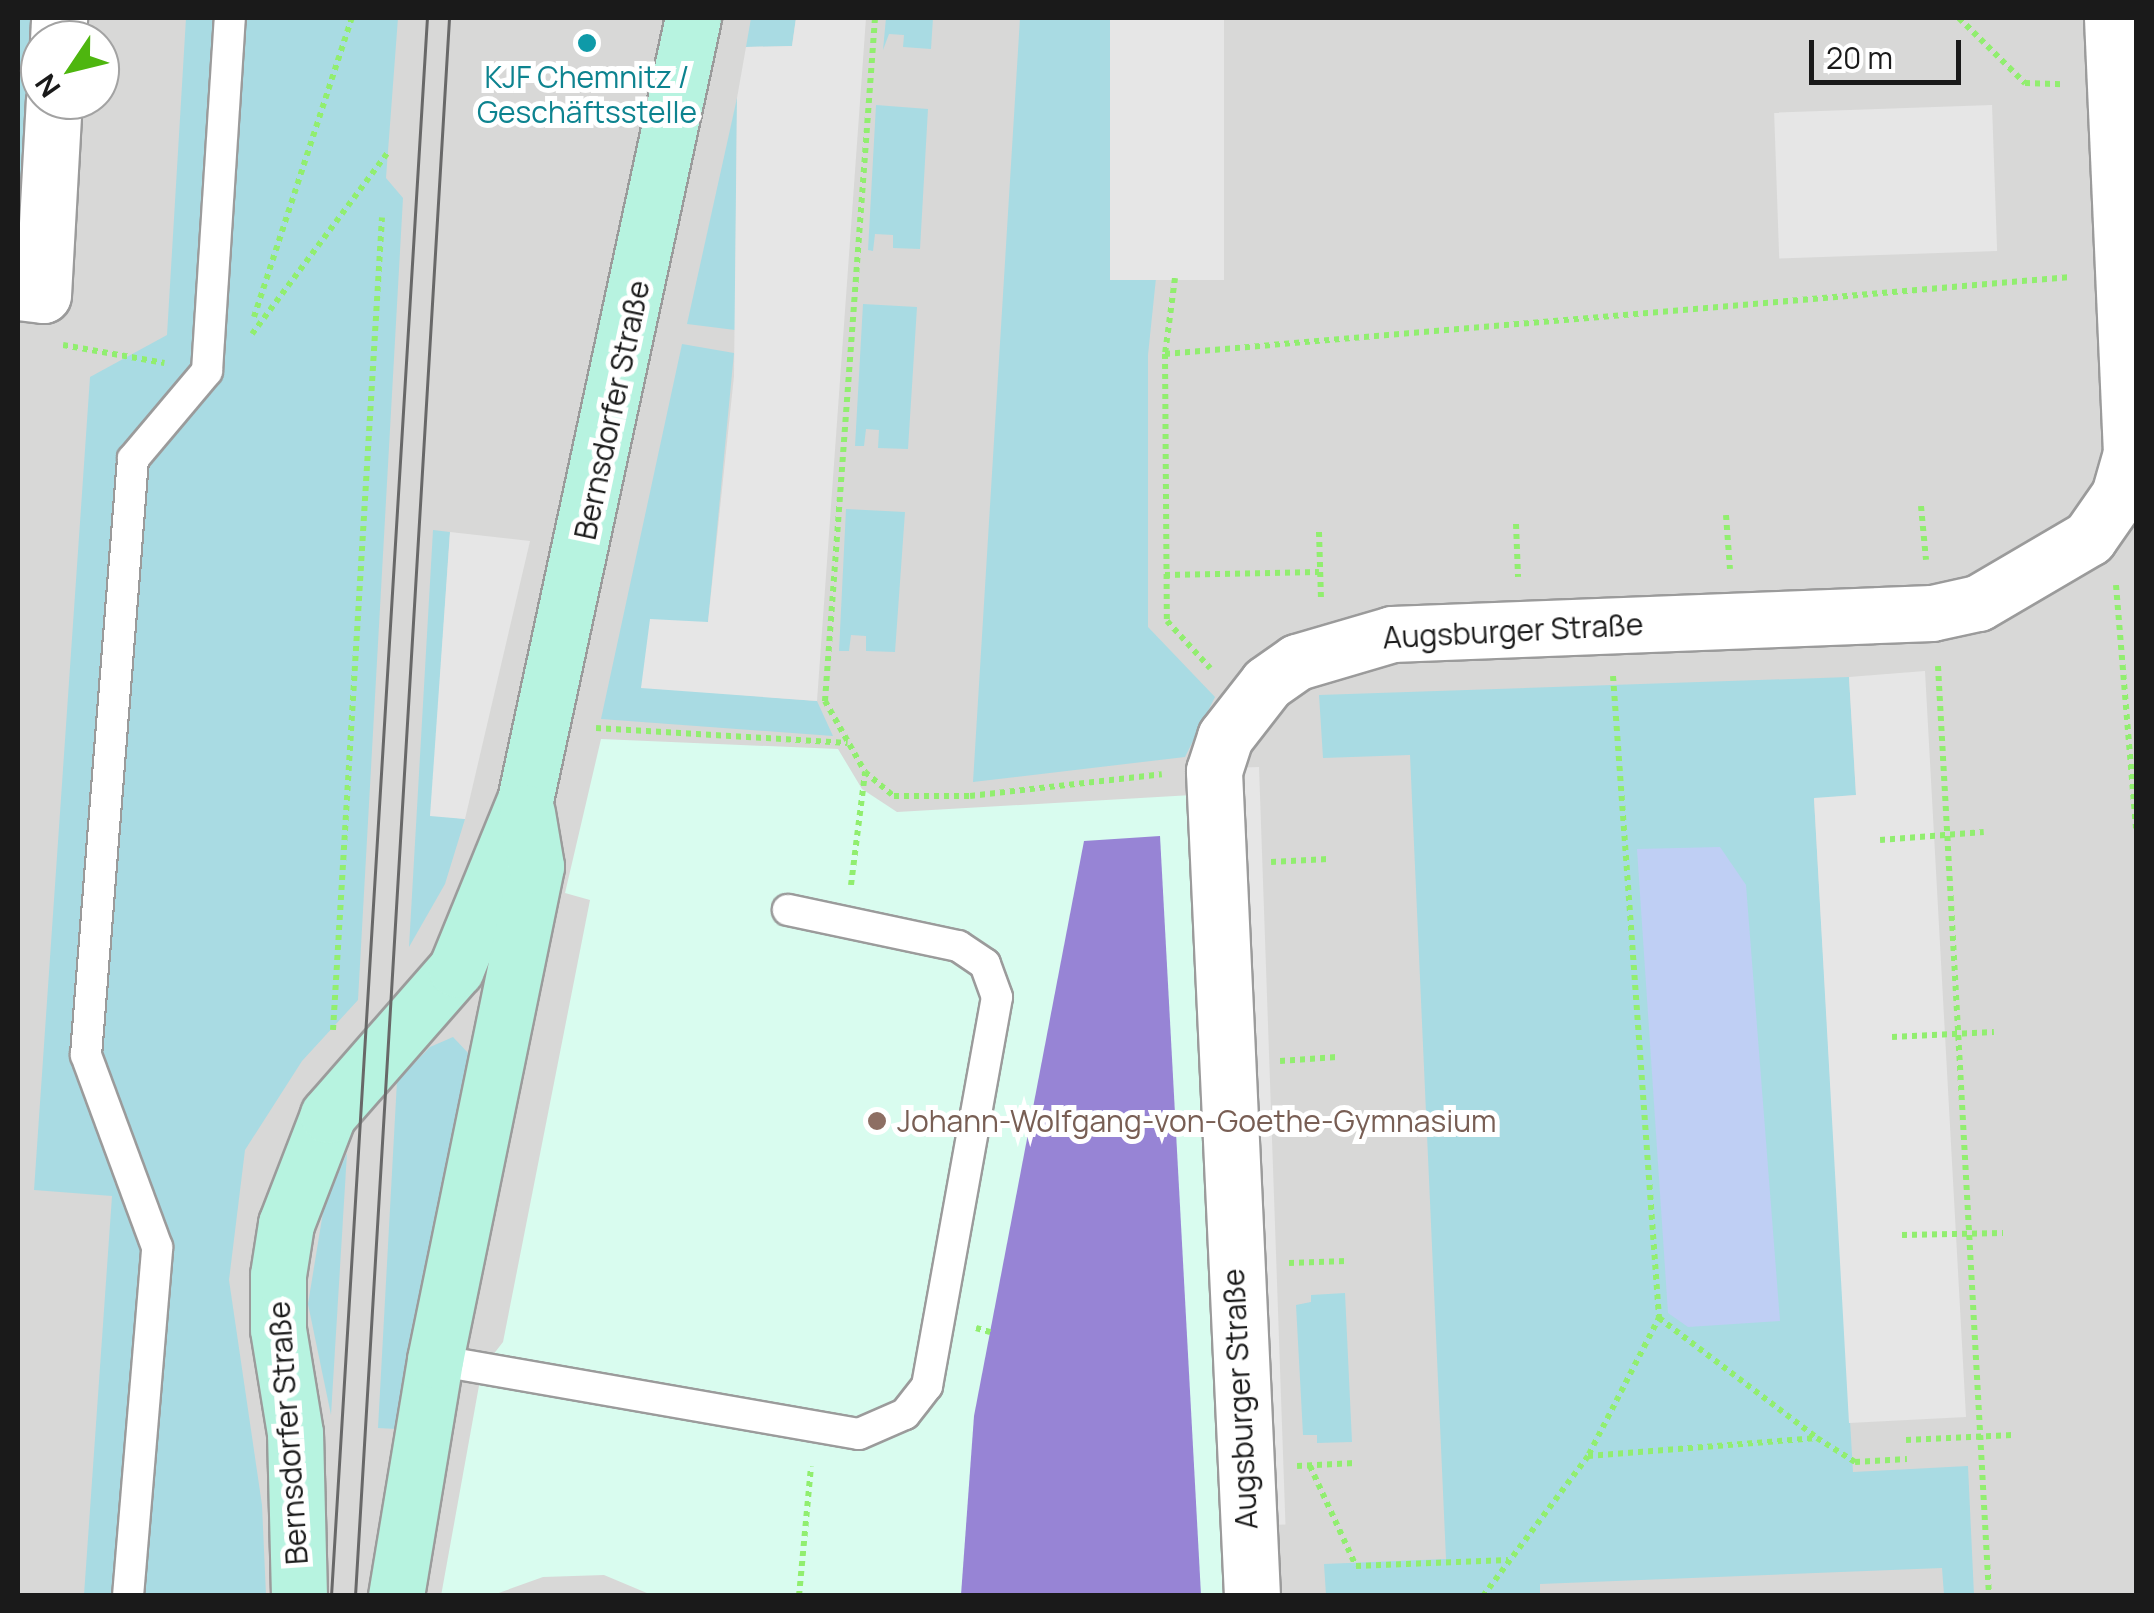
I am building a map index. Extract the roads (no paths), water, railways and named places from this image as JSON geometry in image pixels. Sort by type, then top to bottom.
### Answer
[{"type":"street","name":"Bernsdorfer Straße","points":[[298,1596],[295,1433],[278,1329],[278,1275],[286,1224],[328,1116],[456,969],[525,800],[693,18]]},
{"type":"street","name":"Augsburger Straße","points":[[1252,1596],[1214,771],[1246,704],[1267,683],[1323,652],[1392,634],[1932,613],[1978,602],[2089,538],[2119,495],[2131,453],[2112,18]]},
{"type":"street","points":[[18,292],[43,294],[53,120]]},
{"type":"street","name":"Bernsdorfer Straße","points":[[396,1596],[435,1360],[536,866],[525,800]]},
{"type":"lane","points":[[128,1596],[157,1247],[86,1055],[134,459],[206,371],[230,18]]},
{"type":"lane","points":[[435,1360],[815,1430],[859,1434],[905,1414],[928,1386],[996,997],[985,964],[958,946],[846,926],[788,910]]},
{"type":"tram line","points":[[331,1596],[427,18]]},
{"type":"tram line","points":[[355,1596],[449,18]]},
{"type":"place","name":"KJF Chemnitz / Geschäftsstelle","points":[[587,43]]},
{"type":"place","name":"Johann-Wolfgang-von-Goethe-Gymnasium","points":[[877,1121]]}]
